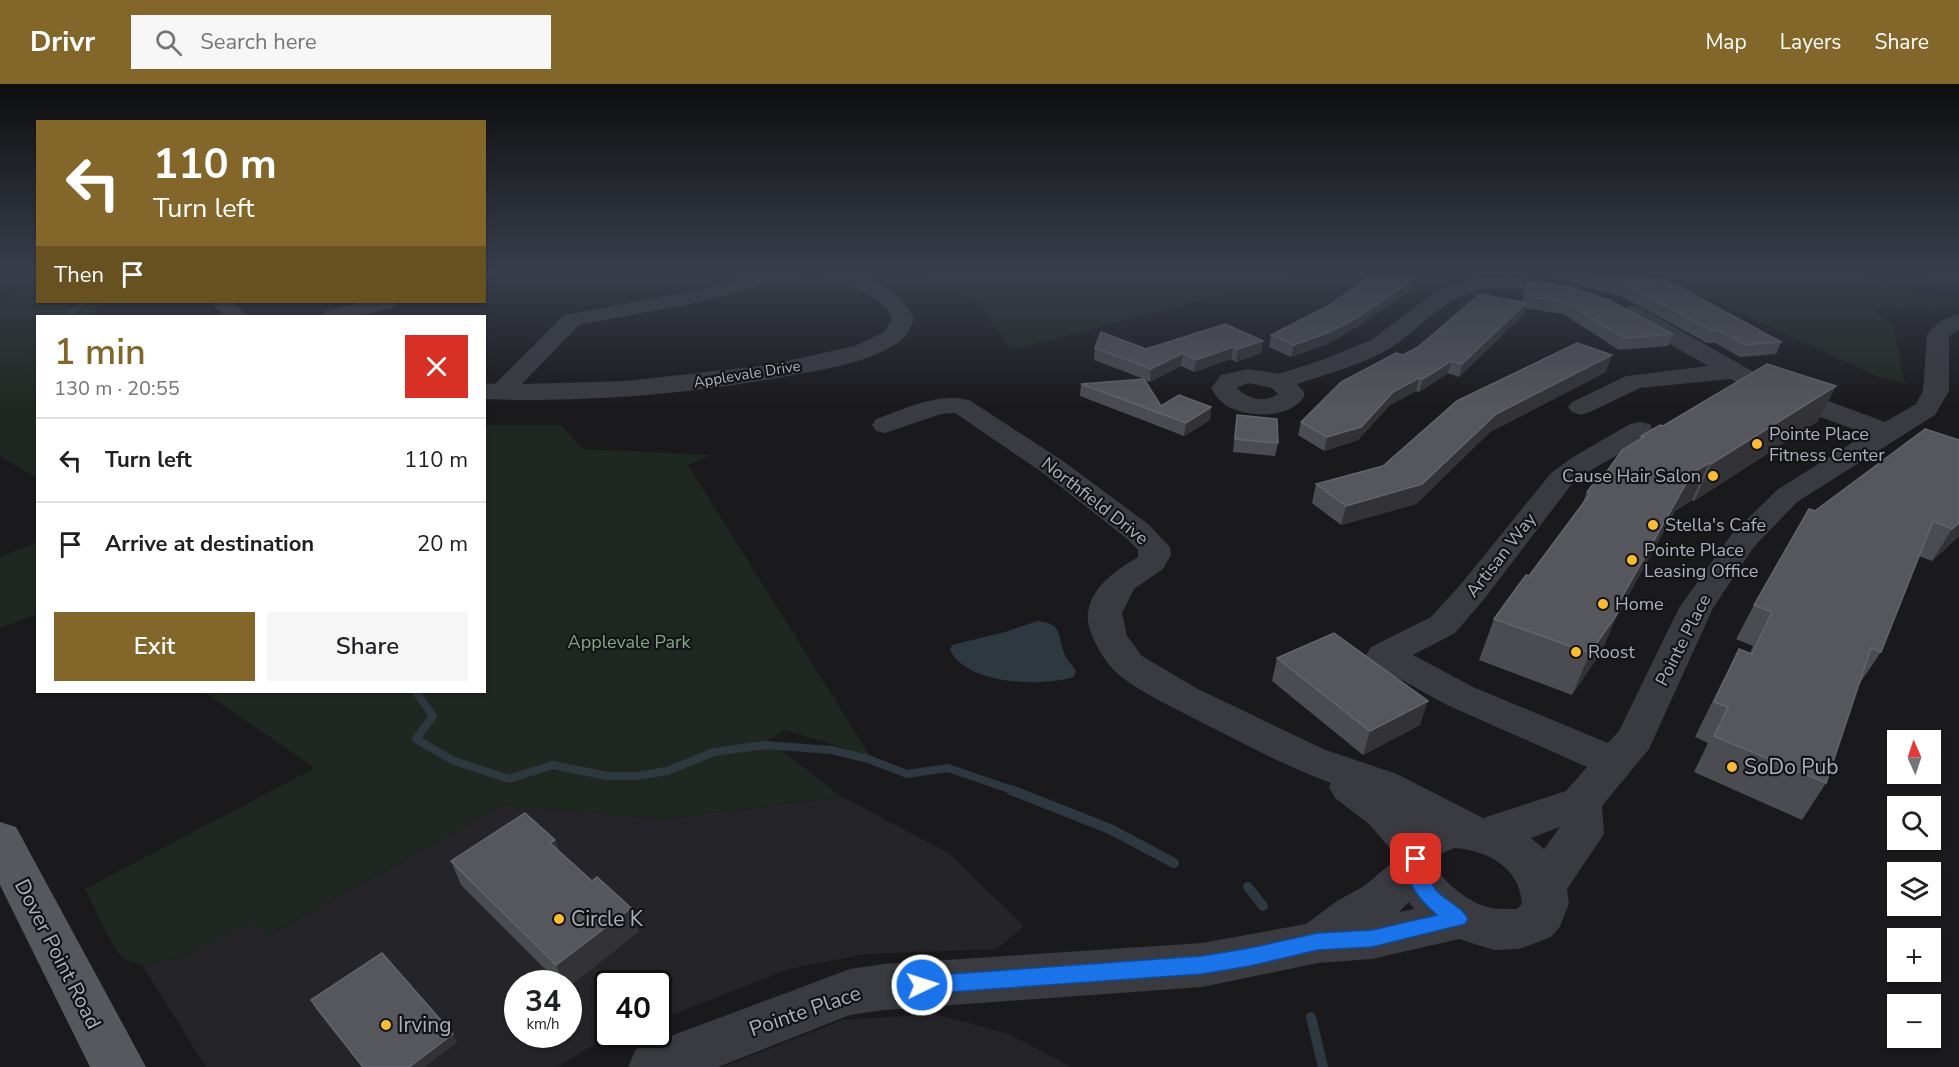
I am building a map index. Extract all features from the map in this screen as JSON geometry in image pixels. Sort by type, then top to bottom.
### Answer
[{"type":"main road","name":"Dover Point Road","points":[[0,839],[97,1031],[119,1067]]},
{"type":"street","points":[[493,391],[562,327],[572,320],[589,317]]},
{"type":"street","name":"Applevale Drive","points":[[493,391],[614,390],[742,377],[853,354],[886,342],[902,327],[903,317]]},
{"type":"street","points":[[1280,382],[1379,345],[1419,317]]},
{"type":"street","points":[[1633,317],[1733,371],[1790,397],[1889,433]]},
{"type":"street","name":"Pointe Place","points":[[1474,833],[1528,822],[1581,802],[1635,739],[1696,608],[1742,542],[1787,496],[1830,466],[1914,418],[1933,401],[1936,391],[1938,335],[1947,326],[1959,321]]},
{"type":"street","name":"Artisan Way","points":[[1616,763],[1460,696],[1384,655],[1443,625],[1473,591],[1561,478],[1582,463],[1640,430],[1581,407],[1635,381],[1733,371]]},
{"type":"street","name":"Northfield Drive","points":[[885,425],[938,406],[960,405],[1053,467],[1137,531],[1154,547],[1155,555],[1152,562],[1122,582],[1109,600],[1105,613],[1110,638],[1118,651],[1144,675],[1183,697],[1310,759],[1382,785],[1474,833]]},
{"type":"street","name":"Northfield Drive","points":[[1310,759],[1384,812],[1417,859]]},
{"type":"street","points":[[1544,886],[1568,849],[1582,834],[1581,802]]},
{"type":"street","points":[[1474,833],[1515,850],[1538,873],[1544,886],[1546,902],[1542,913],[1533,922],[1521,928],[1490,929],[1458,919],[1429,896],[1417,859],[1425,841],[1436,834],[1474,833]]},
{"type":"street","name":"Pointe Place","points":[[1318,942],[1354,915],[1380,900],[1417,859]]},
{"type":"street","name":"Pointe Place","points":[[655,1067],[807,1006],[850,992],[884,987],[1021,980],[1202,965],[1318,942],[1372,938],[1458,919]]},
{"type":"shaded area","points":[[1037,621],[1046,622],[1056,628],[1065,655],[1076,671],[1074,677],[1043,682],[1025,682],[988,677],[959,662],[950,650],[952,645],[1005,632]]},
{"type":"shaded area","points":[[843,797],[950,854],[1024,926],[997,949],[867,954],[789,969],[672,1015],[672,970],[594,970],[594,1045],[558,1067],[206,1067],[142,965],[179,958],[256,919],[267,936],[502,805],[663,819]]},
{"type":"shaded area","points":[[935,1014],[1009,1034],[1072,1067],[722,1067],[843,1020]]},
{"type":"green space","points":[[0,317],[36,317],[36,477],[0,456]]},
{"type":"green space","points":[[988,317],[1138,317],[1011,350]]},
{"type":"green space","points":[[1749,317],[1882,317],[1893,325],[1905,384],[1876,376]]},
{"type":"green space","name":"Applevale Park","points":[[486,425],[561,425],[583,449],[712,455],[688,465],[870,756],[785,730],[768,740],[842,797],[663,819],[502,805],[266,936],[256,919],[209,944],[171,960],[153,964],[137,964],[119,954],[85,889],[315,768],[205,693],[486,693]]},
{"type":"green space","points":[[36,542],[36,614],[0,628],[0,557]]},
{"type":"building","points":[[1307,317],[1358,317],[1330,332],[1294,345],[1271,335]]},
{"type":"building","points":[[1453,317],[1511,317],[1462,364],[1451,361],[1423,379],[1419,378],[1393,392],[1361,427],[1327,437],[1301,422],[1341,382],[1396,353],[1403,355],[1418,347]]},
{"type":"building","points":[[1589,317],[1641,317],[1673,334],[1624,338]]},
{"type":"building","points":[[1685,317],[1735,317],[1781,342],[1746,345],[1720,331],[1712,331]]},
{"type":"building","points":[[1225,324],[1263,341],[1238,349],[1233,347],[1196,360],[1183,353],[1151,369],[1095,348],[1101,332],[1146,349]]},
{"type":"building","points":[[1577,343],[1612,355],[1496,414],[1422,484],[1346,506],[1316,484],[1383,466],[1457,401]]},
{"type":"building","points":[[1767,364],[1836,386],[1711,464],[1692,473],[1617,606],[1619,611],[1590,653],[1494,619],[1590,494],[1587,492],[1599,476],[1603,477],[1622,450],[1644,437],[1641,436],[1660,425],[1663,426]]},
{"type":"building","points":[[1144,379],[1161,406],[1179,395],[1211,407],[1186,423],[1081,384]]},
{"type":"building","points":[[1237,415],[1277,419],[1278,443],[1235,439]]},
{"type":"building","points":[[1925,429],[1959,440],[1959,523],[1952,529],[1933,521],[1881,652],[1871,648],[1826,783],[1714,736],[1728,707],[1714,702],[1739,649],[1752,654],[1772,612],[1754,605],[1809,509],[1815,511]]},
{"type":"building","points":[[1334,633],[1428,701],[1370,731],[1277,658]]},
{"type":"building","name":"Circle K","points":[[525,813],[555,840],[550,843],[592,881],[597,877],[631,908],[556,965],[451,861]]},
{"type":"building","points":[[382,953],[453,1034],[409,1067],[363,1067],[311,1000]]},
{"type":"waterway","points":[[417,693],[433,716],[416,739],[454,761],[509,779],[553,765],[607,776],[638,776],[667,771],[714,752],[765,745],[832,750],[868,759],[907,774],[948,768],[1015,791]]},
{"type":"waterway","points":[[1011,790],[1110,829],[1174,863]]},
{"type":"waterway","points":[[1248,887],[1263,906]]},
{"type":"waterway","points":[[1311,1017],[1323,1067]]},
{"type":"place","name":"Pointe Place Fitness Center","points":[[1757,444]]},
{"type":"place","name":"Cause Hair Salon","points":[[1713,476]]},
{"type":"place","name":"Stella's Cafe","points":[[1653,525]]},
{"type":"place","name":"Pointe Place Leasing Office","points":[[1632,560]]},
{"type":"place","name":"Home","points":[[1603,604]]},
{"type":"place","name":"Roost","points":[[1576,652]]},
{"type":"place","name":"SoDo Pub","points":[[1732,767]]},
{"type":"place","name":"Circle K","points":[[559,919]]},
{"type":"place","name":"Irving","points":[[386,1025]]},
{"type":"route","points":[[922,985],[1202,965],[1318,942],[1372,938],[1458,919],[1429,896],[1420,882],[1416,859]]}]
